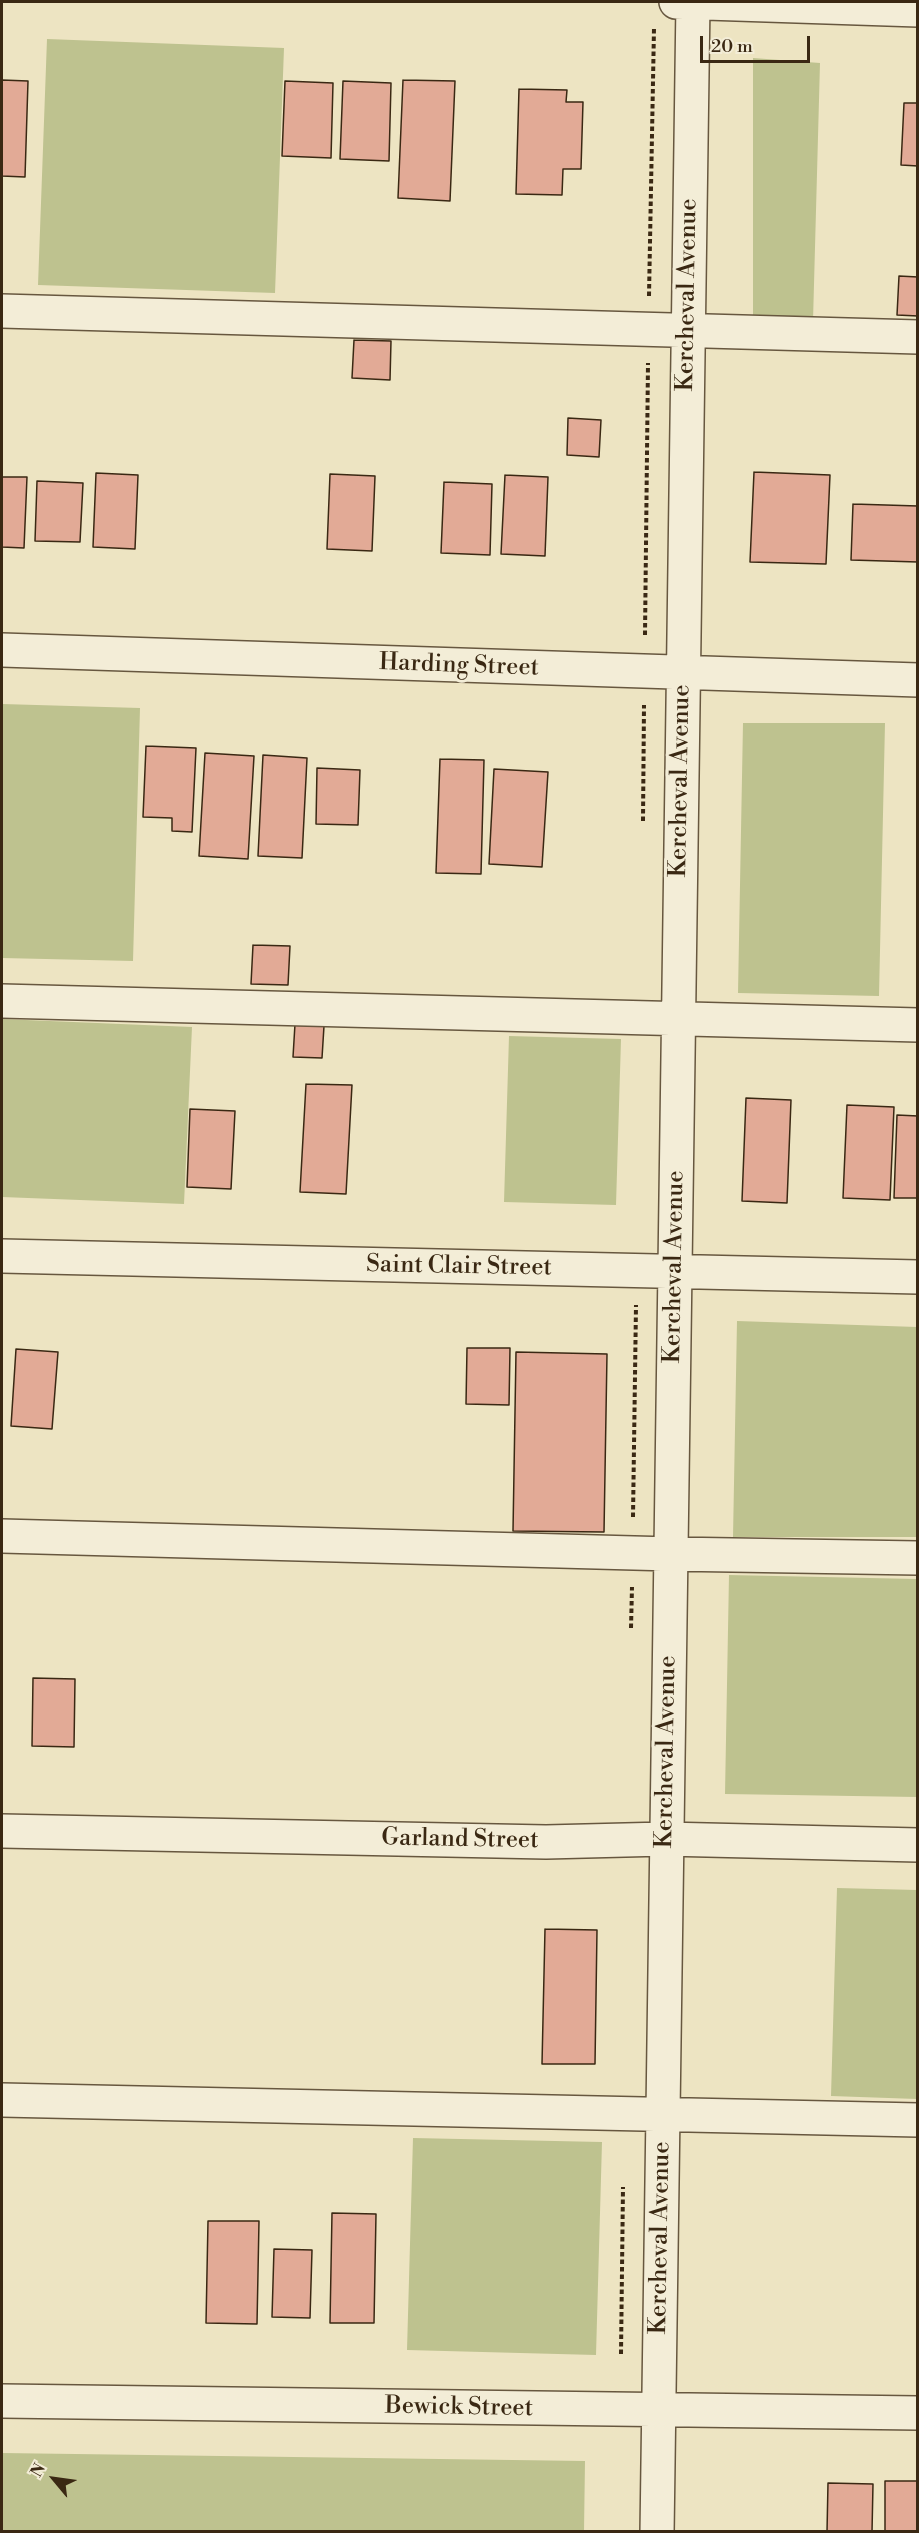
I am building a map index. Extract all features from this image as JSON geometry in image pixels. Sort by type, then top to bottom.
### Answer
[{"type":"street","points":[[676,2],[918,10]]},
{"type":"street","name":"Kercheval Avenue","points":[[657,2532],[665,1839],[693,2]]},
{"type":"street","points":[[2,310],[918,337]]},
{"type":"street","name":"Harding Street","points":[[2,651],[918,680]]},
{"type":"street","points":[[2,1001],[678,1020],[918,1024]]},
{"type":"street","name":"Saint Clair Street","points":[[2,1256],[918,1277]]},
{"type":"street","points":[[2,1536],[671,1554],[918,1558]]},
{"type":"street","name":"Garland Street","points":[[2,1831],[546,1842],[665,1839],[918,1845]]},
{"type":"street","points":[[2,2100],[918,2120]]},
{"type":"street","name":"Bewick Street","points":[[2,2401],[918,2414]]},
{"type":"green space","points":[[47,39],[284,48],[275,293],[38,285]]},
{"type":"green space","points":[[753,58],[820,63],[813,321],[753,318]]},
{"type":"green space","points":[[2,704],[140,708],[133,961],[2,958]]},
{"type":"green space","points":[[743,723],[885,723],[879,996],[738,993]]},
{"type":"green space","points":[[2,1019],[192,1027],[184,1204],[2,1197]]},
{"type":"green space","points":[[509,1036],[621,1039],[616,1205],[504,1202]]},
{"type":"green space","points":[[737,1321],[917,1327],[917,1537],[733,1537]]},
{"type":"green space","points":[[729,1575],[917,1579],[917,1797],[725,1794]]},
{"type":"green space","points":[[837,1888],[917,1890],[917,2099],[831,2096]]},
{"type":"green space","points":[[413,2138],[602,2142],[596,2355],[407,2350]]},
{"type":"green space","points":[[2,2453],[585,2461],[584,2531],[2,2531]]},
{"type":"building","points":[[2,80],[28,81],[25,177],[2,176]]},
{"type":"building","points":[[403,80],[455,81],[450,201],[398,198]]},
{"type":"building","points":[[285,81],[333,83],[331,158],[282,156]]},
{"type":"building","points":[[343,81],[391,83],[389,161],[340,159]]},
{"type":"building","points":[[519,89],[567,90],[566,102],[583,102],[581,169],[563,169],[562,195],[516,194]]},
{"type":"building","points":[[904,103],[918,103],[918,166],[901,165]]},
{"type":"building","points":[[899,276],[918,277],[918,316],[897,315]]},
{"type":"building","points":[[354,340],[391,341],[390,380],[352,378]]},
{"type":"building","points":[[568,418],[601,420],[599,457],[567,455]]},
{"type":"building","points":[[754,472],[830,475],[826,564],[750,562]]},
{"type":"building","points":[[96,473],[138,475],[135,549],[93,547]]},
{"type":"building","points":[[330,474],[375,476],[372,551],[327,549]]},
{"type":"building","points":[[505,475],[548,477],[545,556],[501,554]]},
{"type":"building","points":[[2,477],[27,477],[24,548],[2,547]]},
{"type":"building","points":[[37,481],[83,483],[80,542],[35,541]]},
{"type":"building","points":[[444,482],[492,484],[490,555],[441,553]]},
{"type":"building","points":[[853,504],[918,506],[918,562],[851,560]]},
{"type":"building","points":[[146,746],[196,748],[192,832],[172,831],[172,818],[143,817]]},
{"type":"building","points":[[205,753],[254,756],[248,859],[199,856]]},
{"type":"building","points":[[263,755],[307,758],[302,858],[258,856]]},
{"type":"building","points":[[440,759],[484,760],[481,874],[436,873]]},
{"type":"building","points":[[317,768],[360,770],[358,825],[316,824]]},
{"type":"building","points":[[494,769],[548,772],[542,867],[489,864]]},
{"type":"building","points":[[253,945],[290,946],[288,985],[251,984]]},
{"type":"building","points":[[295,1024],[324,1026],[322,1058],[293,1057]]},
{"type":"building","points":[[306,1084],[352,1085],[346,1194],[300,1192]]},
{"type":"building","points":[[746,1098],[791,1100],[787,1203],[742,1201]]},
{"type":"building","points":[[847,1105],[894,1107],[890,1200],[843,1198]]},
{"type":"building","points":[[190,1109],[235,1111],[231,1189],[187,1187]]},
{"type":"building","points":[[897,1115],[918,1116],[918,1198],[894,1198]]},
{"type":"building","points":[[467,1348],[510,1348],[509,1405],[466,1404]]},
{"type":"building","points":[[16,1349],[58,1352],[52,1429],[11,1426]]},
{"type":"building","points":[[516,1352],[607,1354],[604,1532],[513,1531]]},
{"type":"building","points":[[33,1678],[75,1679],[74,1747],[32,1746]]},
{"type":"building","points":[[545,1929],[597,1930],[595,2064],[542,2064]]},
{"type":"building","points":[[332,2213],[376,2214],[374,2323],[330,2323]]},
{"type":"building","points":[[208,2221],[259,2221],[257,2324],[206,2323]]},
{"type":"building","points":[[274,2249],[312,2250],[310,2318],[272,2317]]},
{"type":"building","points":[[885,2481],[918,2481],[918,2532],[885,2532]]},
{"type":"building","points":[[828,2483],[873,2484],[872,2532],[827,2532]]}]
